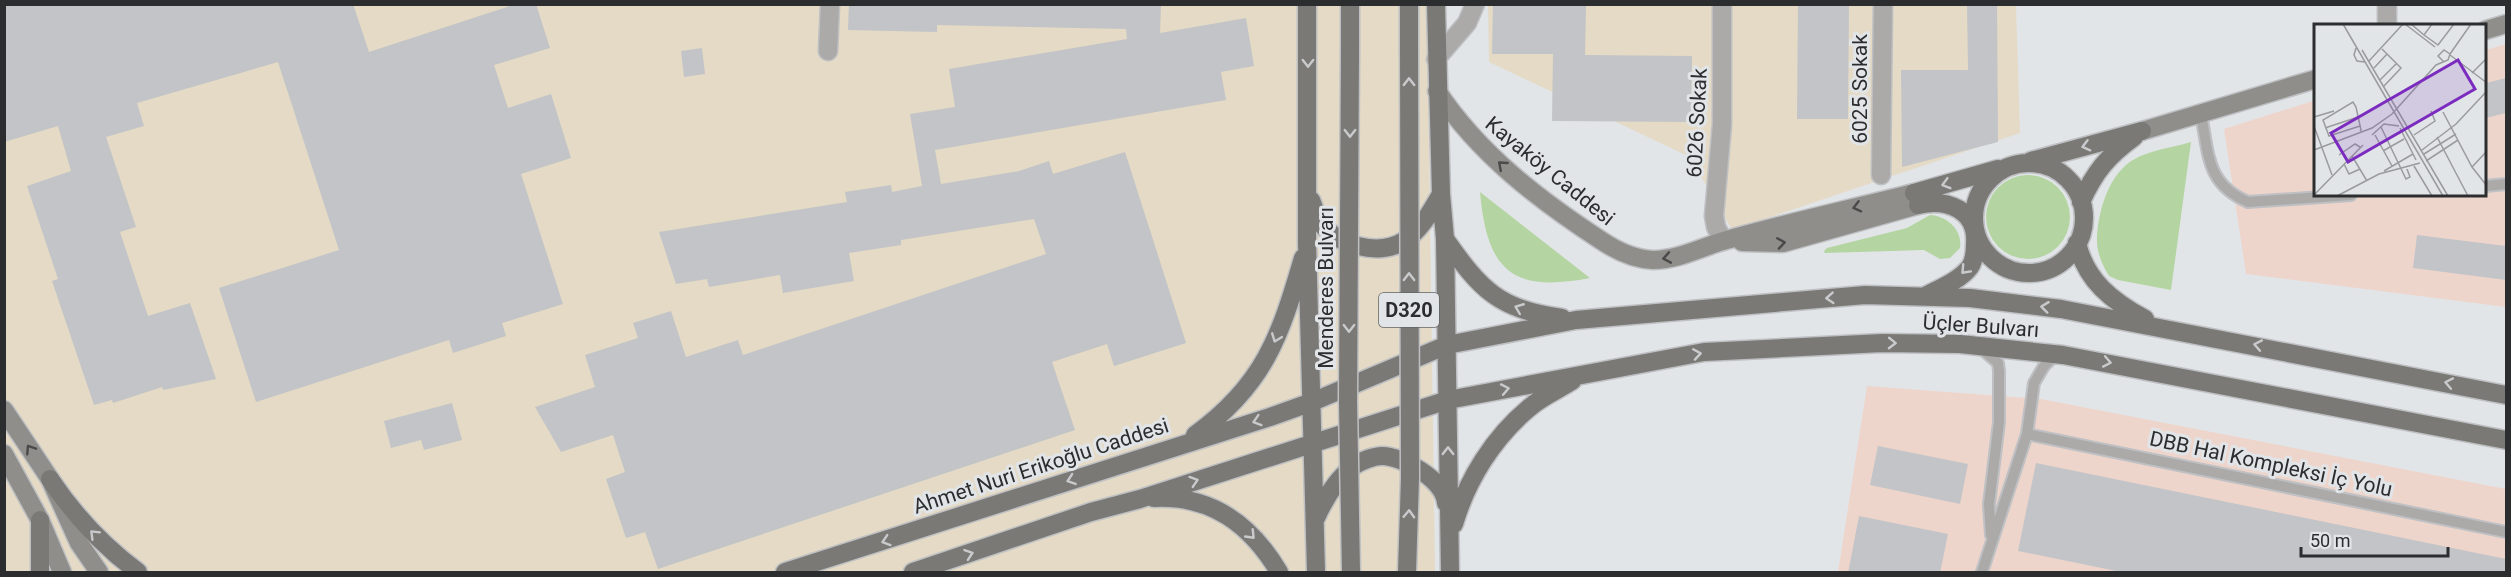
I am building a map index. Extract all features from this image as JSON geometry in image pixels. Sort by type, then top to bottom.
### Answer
[{"type":"main road","points":[[1307,4],[1307,242],[1316,573]]},
{"type":"main road","name":"Menderes Bulvarı","points":[[1350,4],[1348,402],[1351,573]]},
{"type":"main road","name":"D320","points":[[1407,573],[1410,478],[1409,4]]},
{"type":"main road","points":[[1436,4],[1437,91],[1445,239],[1450,573]]},
{"type":"main road","points":[[1916,199],[2018,164],[2142,131]]},
{"type":"main road","points":[[2081,202],[2100,167],[2111,154],[2142,131]]},
{"type":"main road","points":[[1916,199],[1939,201],[1964,211],[1974,226],[1980,244],[1992,259],[2009,269],[2028,273],[2045,271],[2061,263],[2078,243],[2084,219],[2081,202],[2074,186],[2062,173],[2046,165],[2029,162],[2018,164],[1993,175],[1981,189],[1974,207],[1974,226],[1975,246],[1970,266],[1950,283],[1926,296]]},
{"type":"main road","points":[[1308,193],[1320,221],[1336,237],[1362,247],[1382,248],[1402,242],[1417,230],[1441,194]]},
{"type":"main road","points":[[1445,239],[1479,284],[1503,302],[1536,314],[1576,320]]},
{"type":"main road","points":[[1182,443],[1208,425],[1232,403],[1261,368],[1274,345],[1307,242]]},
{"type":"main road","points":[[2078,243],[2081,257],[2089,274],[2101,288],[2126,308],[2157,326]]},
{"type":"main road","name":"Üçler Bulvarı","points":[[1447,345],[1576,320],[1865,295],[1970,298],[2061,309],[2157,326],[2506,394]]},
{"type":"main road","name":"Üçler Bulvarı","points":[[1312,442],[1448,400],[1704,352],[1882,343],[1979,347],[2063,355],[2506,440]]},
{"type":"main road","name":"Ahmet Nuri Erikoğlu Caddesi","points":[[785,573],[1312,402],[1447,345]]},
{"type":"main road","points":[[1450,537],[1461,500],[1476,472],[1503,434],[1530,407],[1585,374]]},
{"type":"main road","points":[[914,573],[1091,512],[1140,499],[1312,442]]},
{"type":"main road","points":[[1314,522],[1330,490],[1356,464],[1382,456],[1413,465],[1431,477],[1446,497],[1450,537]]},
{"type":"main road","points":[[50,479],[82,522],[118,558],[138,573]]},
{"type":"main road","points":[[1140,499],[1164,497],[1200,503],[1219,511],[1252,534],[1279,573]]},
{"type":"main road","points":[[40,520],[40,573]]},
{"type":"street","points":[[828,51],[830,4]]},
{"type":"street","points":[[1437,59],[1467,23],[1475,4]]},
{"type":"street","name":"6026 Sokak","points":[[1722,4],[1722,124],[1714,216],[1722,241]]},
{"type":"street","name":"6025 Sokak","points":[[1881,175],[1883,4]]},
{"type":"street","points":[[2387,4],[2387,24]]},
{"type":"street","points":[[2487,30],[2506,24]]},
{"type":"street","points":[[2142,131],[2314,80]]},
{"type":"street","name":"Kayaköy Caddesi","points":[[1437,91],[1465,130],[1482,148],[1569,219],[1614,249],[1640,259],[1654,260],[1686,254],[1722,241],[1783,243],[1916,199]]},
{"type":"street","points":[[4,410],[50,479],[79,543],[99,573]]},
{"type":"street","points":[[4,454],[40,520],[62,573]]},
{"type":"lane","points":[[2201,115],[2214,175],[2225,189],[2236,197],[2248,202],[2336,196]]},
{"type":"lane","points":[[2487,186],[2506,184]]},
{"type":"lane","points":[[1979,347],[1998,363],[1999,371],[1999,422],[1989,504],[1992,542]]},
{"type":"lane","points":[[1982,573],[2027,434],[2038,374],[2051,359],[2063,355]]},
{"type":"lane","name":"DBB Hal Kompleksi İç Yolu","points":[[2027,434],[2506,532]]},
{"type":"shaded area","points":[[4,5],[1427,5],[1435,572],[5,572]]},
{"type":"shaded area","points":[[1488,5],[2016,5],[2020,133],[1732,230],[1690,157],[1489,62]]},
{"type":"shaded area","points":[[2506,44],[2506,307],[2246,274],[2224,129],[2314,101],[2314,196],[2487,196],[2487,50]]},
{"type":"shaded area","points":[[1867,386],[2041,399],[2506,489],[2506,572],[1838,572]]},
{"type":"green space","points":[[2191,142],[2171,290],[2118,280],[2109,276],[2099,255],[2097,241],[2101,211],[2113,181],[2126,165],[2140,156]]},
{"type":"green space","points":[[2028,175],[2044,178],[2058,187],[2067,201],[2070,217],[2067,233],[2058,247],[2044,256],[2028,259],[2012,256],[1998,247],[1989,233],[1986,217],[1989,201],[1998,187],[2012,178]]},
{"type":"green space","points":[[1480,192],[1590,278],[1541,282],[1523,278],[1508,270],[1497,258],[1489,241]]},
{"type":"green space","points":[[1930,215],[1948,221],[1959,235],[1960,248],[1950,258],[1940,259],[1924,250],[1825,253],[1824,251],[1827,248],[1907,228]]},
{"type":"building","points":[[4,4],[353,4],[369,52],[516,4],[536,4],[550,48],[494,65],[508,108],[551,94],[571,158],[521,174],[563,304],[502,323],[506,336],[453,353],[449,340],[256,402],[219,288],[339,250],[278,62],[137,103],[144,126],[106,137],[136,227],[120,232],[148,316],[190,303],[216,379],[163,390],[162,387],[113,403],[112,400],[94,405],[52,281],[58,279],[27,186],[71,171],[58,126],[4,142]]},
{"type":"building","points":[[849,4],[1161,4],[1160,33],[1246,18],[1254,66],[1221,72],[1226,100],[935,150],[941,184],[1019,171],[1049,161],[1053,174],[1125,152],[1186,343],[1114,366],[1107,344],[1052,362],[1075,430],[658,569],[645,532],[626,538],[606,479],[625,472],[613,435],[561,452],[535,407],[595,387],[585,355],[638,338],[633,323],[671,311],[686,357],[738,340],[743,355],[1046,254],[1034,219],[901,240],[901,245],[849,253],[854,281],[783,293],[780,275],[709,287],[707,279],[676,284],[659,232],[847,202],[845,192],[891,185],[892,192],[922,186],[910,114],[955,107],[949,69],[1127,39],[1126,29],[937,25],[937,32],[848,30]]},
{"type":"building","points":[[1493,4],[1586,4],[1585,55],[1692,56],[1691,122],[1552,121],[1553,54],[1492,54]]},
{"type":"building","points":[[1798,4],[1849,4],[1848,119],[1797,119]]},
{"type":"building","points":[[1967,4],[1997,4],[1998,142],[1902,167],[1901,70],[1968,70]]},
{"type":"building","points":[[702,48],[705,74],[684,77],[681,51]]},
{"type":"building","points":[[2506,78],[2506,113],[2487,118],[2487,83]]},
{"type":"building","points":[[2417,235],[2506,246],[2506,280],[2413,268]]},
{"type":"building","points":[[452,403],[462,440],[424,450],[421,440],[391,448],[384,421]]},
{"type":"building","points":[[1878,446],[1968,464],[1960,504],[1870,485]]},
{"type":"building","points":[[2036,463],[2506,559],[2506,573],[2126,573],[2018,551]]},
{"type":"building","points":[[1859,516],[1948,534],[1940,573],[1848,573]]}]
